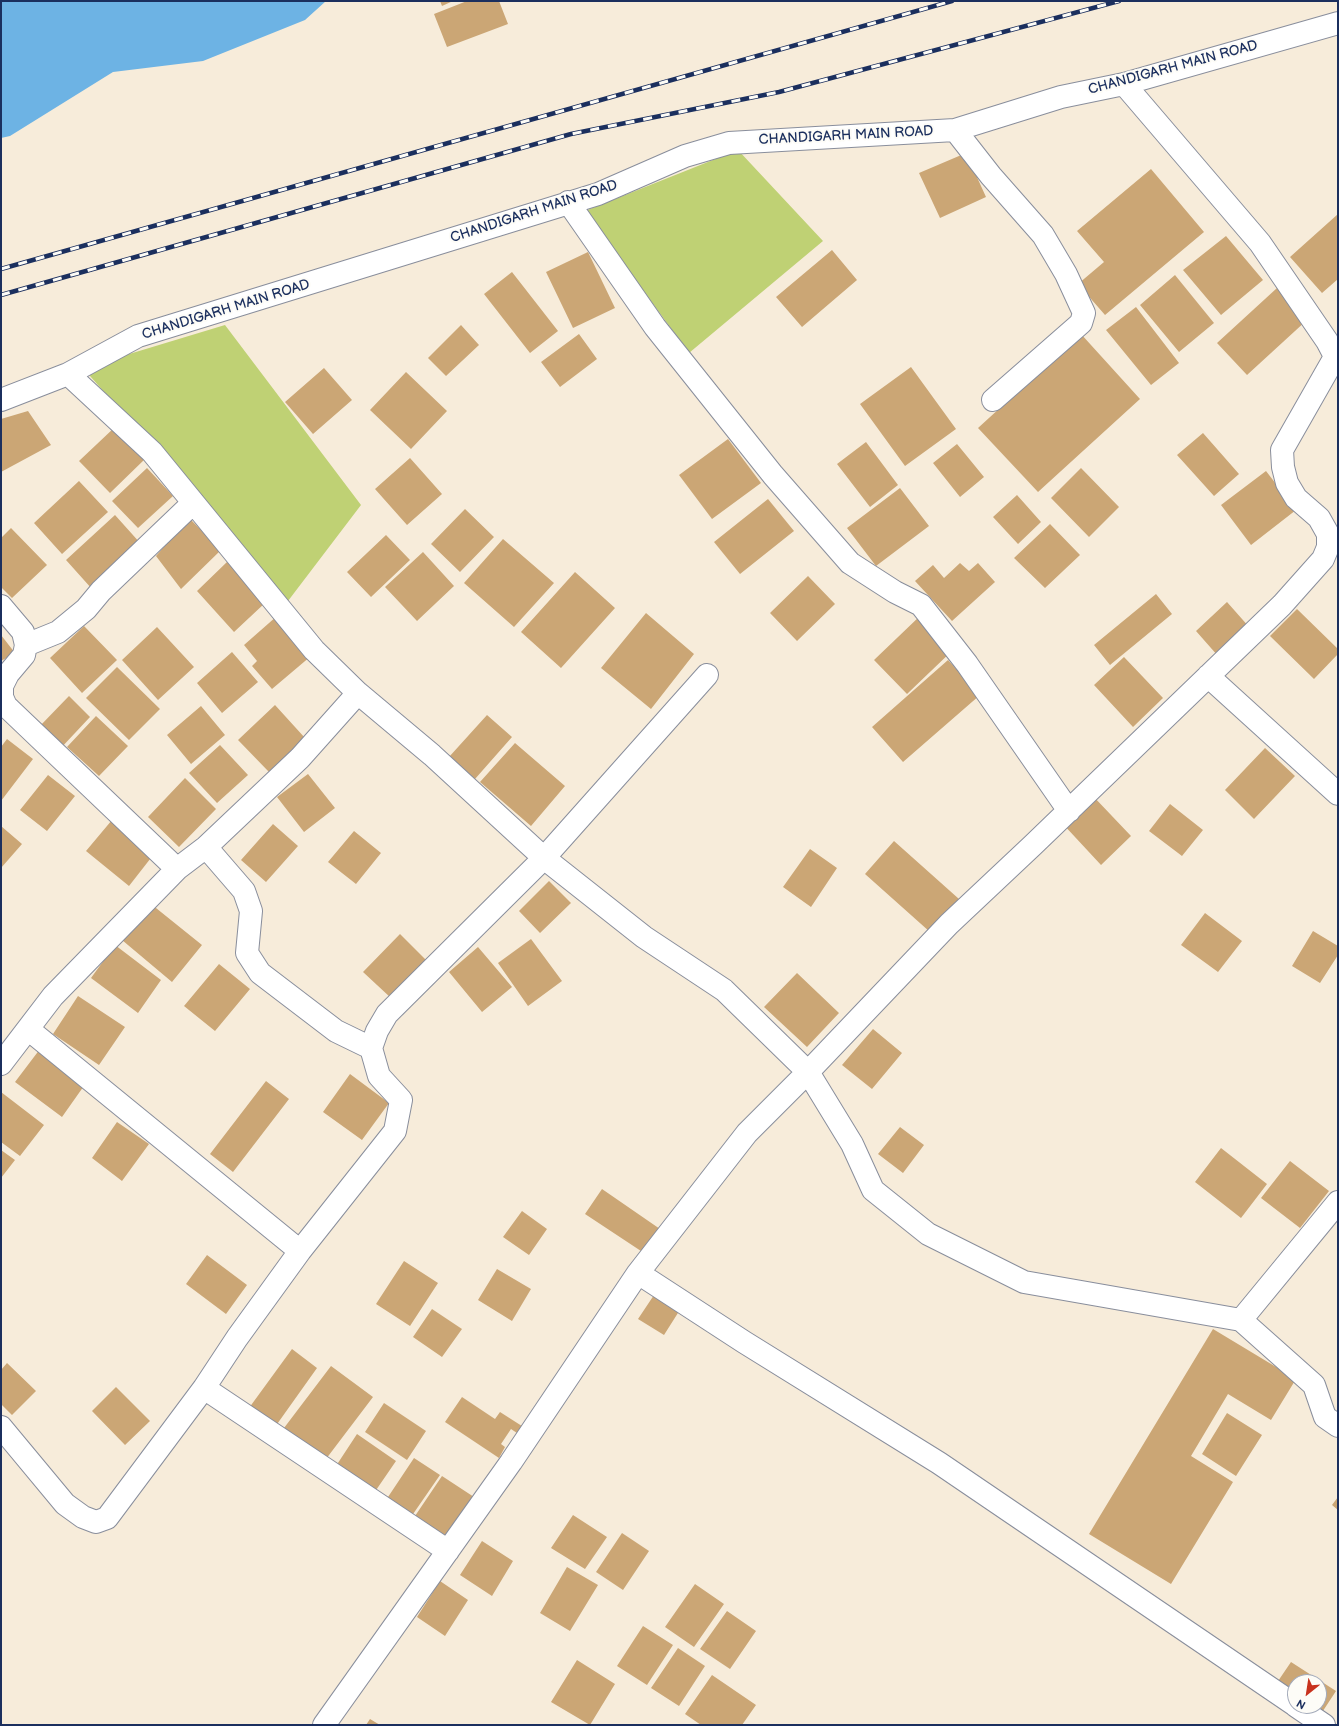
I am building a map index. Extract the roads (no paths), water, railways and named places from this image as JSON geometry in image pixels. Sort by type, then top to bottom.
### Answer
[{"type":"street","name":"CHANDIGARH MAIN ROAD","points":[[1,400],[68,374],[138,336],[568,202],[598,194],[685,156],[729,143],[955,130],[1061,97],[1124,84],[1338,23]]},
{"type":"street","points":[[324,1725],[511,1462],[638,1273],[747,1133],[808,1072],[949,924],[1069,811],[1282,605],[1314,571],[1323,559],[1333,536],[1319,518],[1296,498],[1287,483],[1283,467],[1282,450],[1337,360],[1327,341],[1260,243],[1124,84]]},
{"type":"street","points":[[955,130],[991,176],[1043,235],[1066,274],[1084,313],[1081,323],[993,400]]},
{"type":"street","points":[[568,202],[655,327],[773,475],[814,522],[850,563],[895,592],[921,605],[966,664],[1069,811]]},
{"type":"street","points":[[68,374],[152,452],[314,650],[358,693],[432,755],[544,858],[644,937],[724,990],[808,1072],[852,1144],[873,1190],[928,1234],[1024,1282],[1241,1320],[1314,1385],[1325,1417],[1338,1426]]},
{"type":"street","points":[[26,645],[58,632],[86,609],[101,591],[193,503]]},
{"type":"street","points":[[1,606],[23,632],[26,645],[24,655],[8,674],[1,686],[2,698],[6,706],[177,869]]},
{"type":"street","points":[[1,1427],[65,1504],[83,1517],[96,1522],[107,1518],[204,1388],[237,1338],[300,1251],[395,1131],[401,1100],[379,1076],[371,1048],[377,1031],[387,1014],[544,858],[707,675]]},
{"type":"street","points":[[1208,676],[1338,794]]},
{"type":"street","points":[[1,1064],[54,996],[177,869],[206,847],[300,758],[358,693]]},
{"type":"street","points":[[206,847],[244,891],[251,911],[247,953],[260,973],[336,1031],[371,1048]]},
{"type":"street","points":[[28,1029],[300,1251]]},
{"type":"street","points":[[1241,1320],[1338,1202]]},
{"type":"street","points":[[638,1273],[744,1342],[939,1463],[1287,1700]]},
{"type":"street","points":[[204,1388],[448,1551]]},
{"type":"street","points":[[1308,1714],[1324,1725]]},
{"type":"water","points":[[1,1],[326,1],[305,20],[203,61],[113,72],[10,136],[1,138]]},
{"type":"railway","points":[[1,269],[952,1]]},
{"type":"railway","points":[[1,295],[571,134],[779,92],[1119,1]]}]
